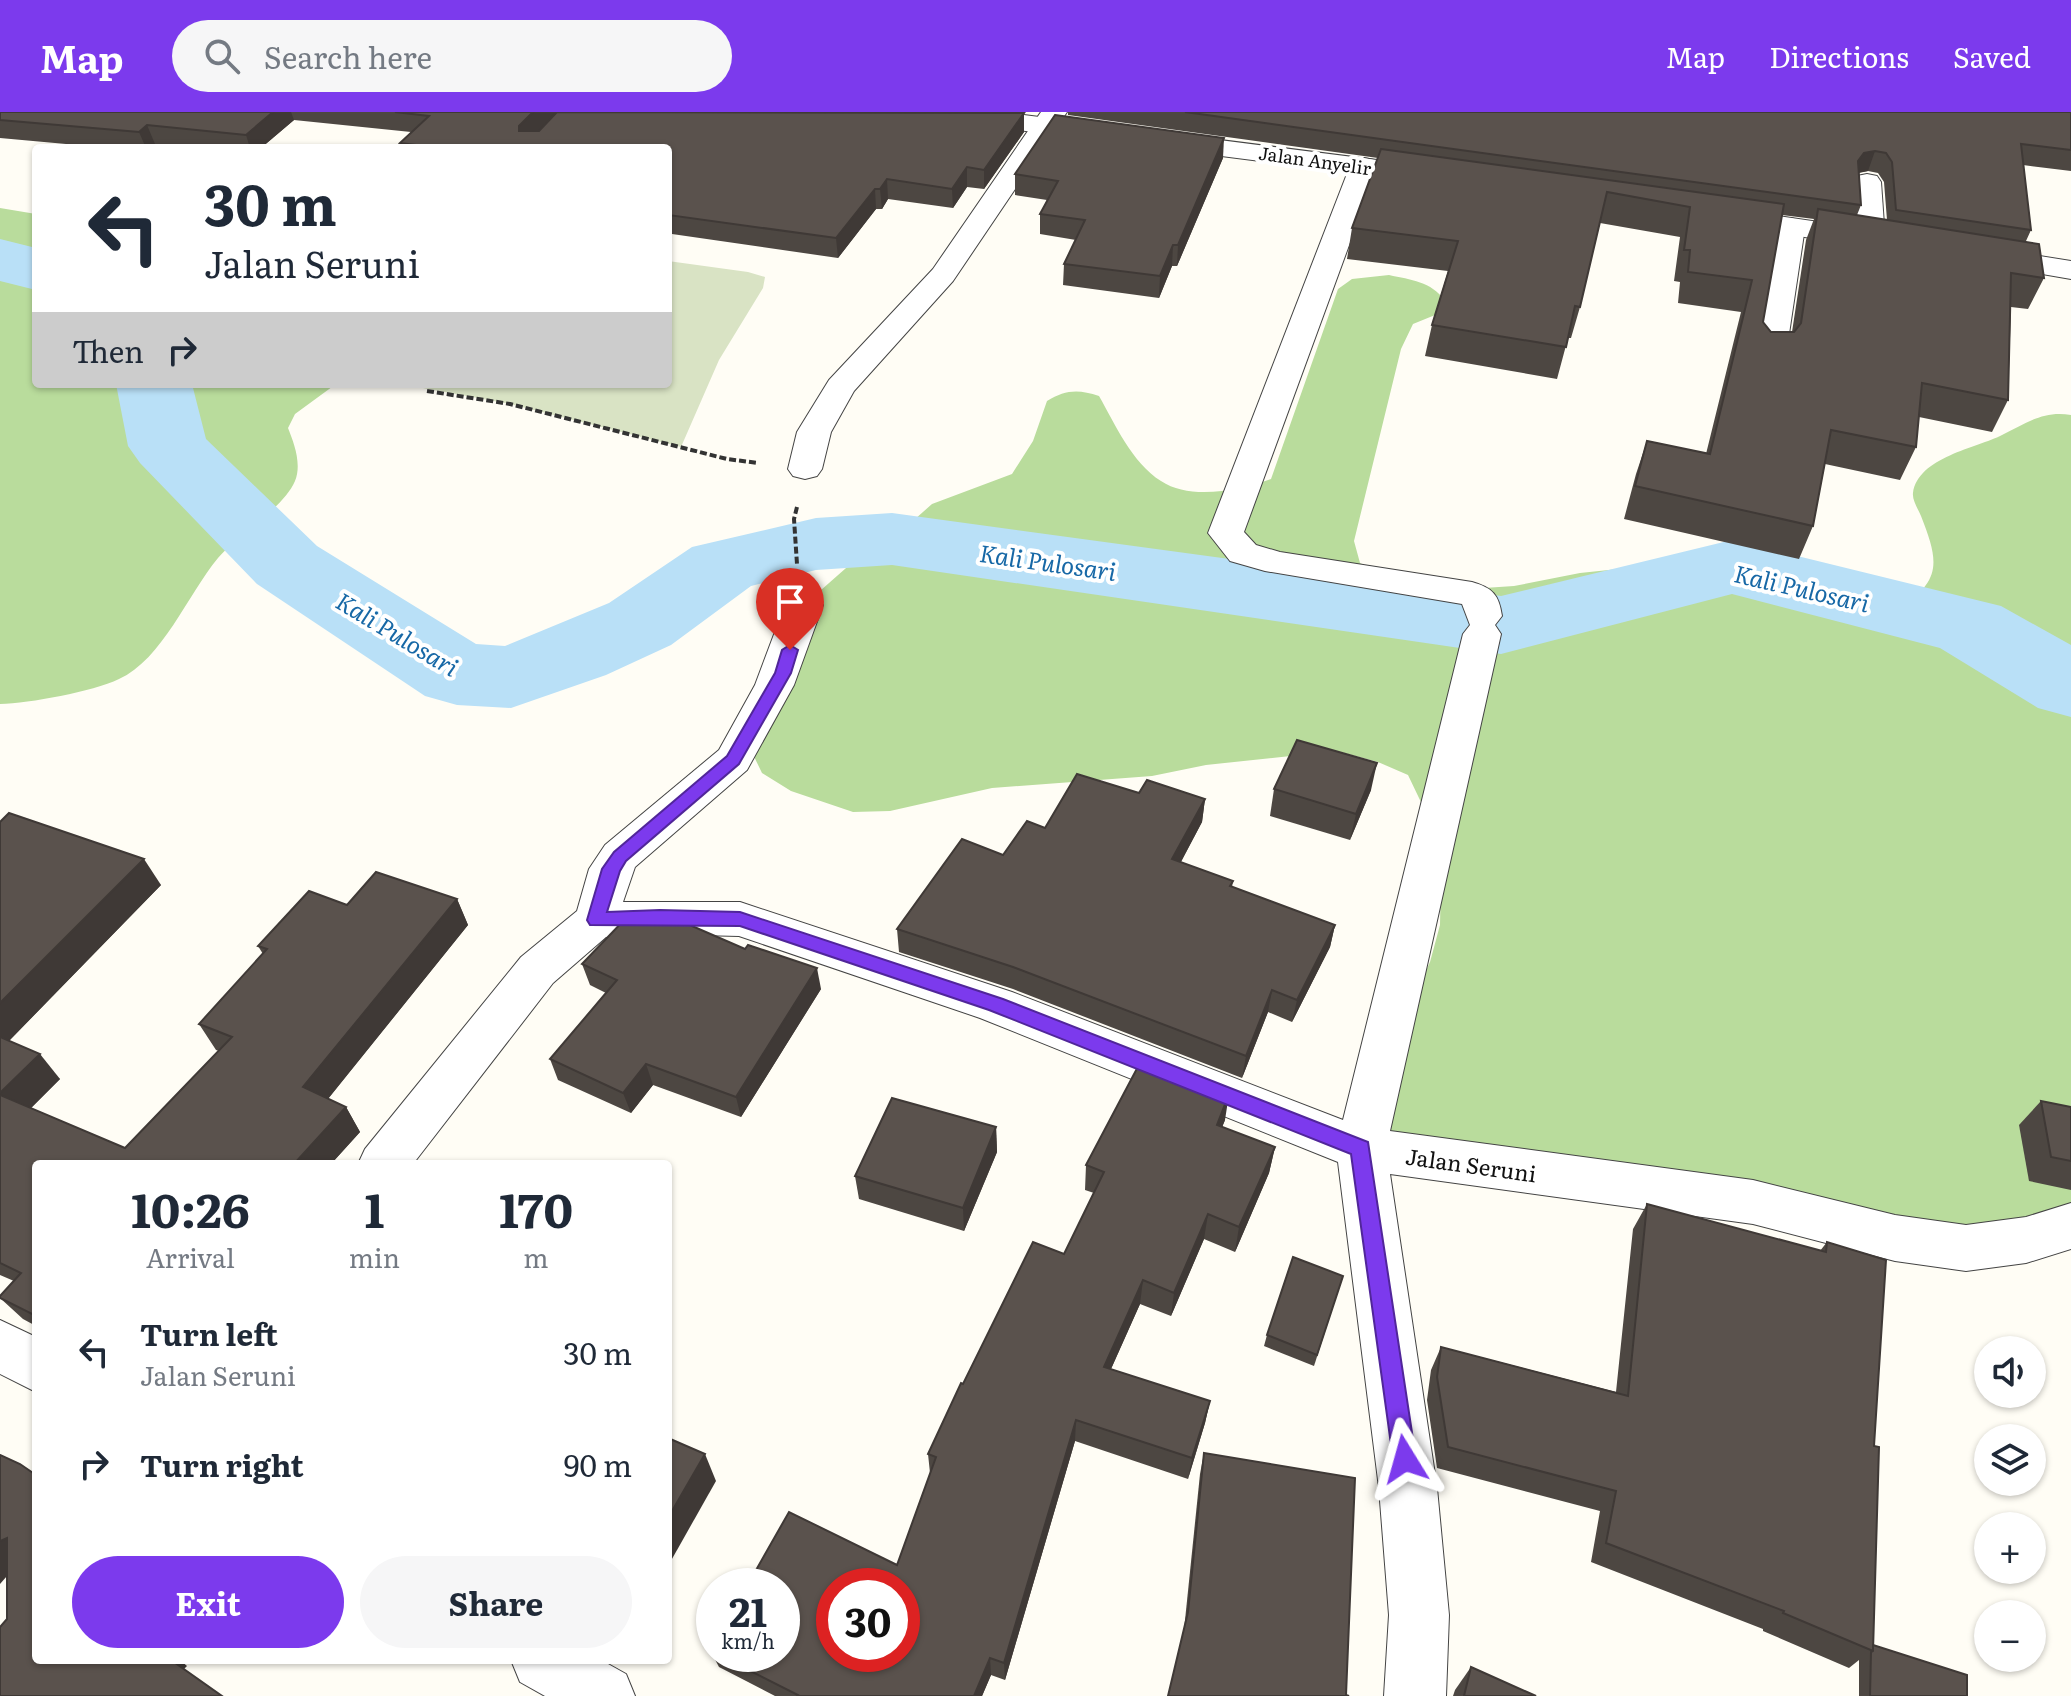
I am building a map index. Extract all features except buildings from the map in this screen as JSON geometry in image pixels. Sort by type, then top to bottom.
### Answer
[{"type":"street","name":"Jalan Anyelir","points":[[939,112],[1049,118],[1460,179]]},
{"type":"street","points":[[805,469],[814,432],[840,387],[943,275],[1049,118]]},
{"type":"street","points":[[1364,166],[1226,533],[1243,553],[1278,563],[1472,594],[1481,600],[1482,625],[1361,1149],[1408,1488],[1419,1615],[1415,1696]]},
{"type":"street","points":[[1691,211],[1883,241],[1867,182]]},
{"type":"street","points":[[1770,354],[1791,227]]},
{"type":"street","points":[[1950,251],[2071,270]]},
{"type":"street","points":[[386,1160],[537,970],[596,920],[611,869],[620,856],[733,760],[783,673],[804,605]]},
{"type":"street","name":"Jalan Seruni","points":[[596,920],[660,917],[740,919],[996,1005],[1361,1149],[1753,1202],[1895,1238],[1966,1248],[2026,1240],[2071,1226]]},
{"type":"street","points":[[0,1345],[32,1364]]},
{"type":"street","points":[[549,1664],[604,1696]]},
{"type":"path","points":[[427,391],[510,404],[727,459],[805,469]]},
{"type":"path","points":[[794,519],[796,561]]},
{"type":"green space","points":[[0,208],[32,213],[32,388],[331,388],[295,414],[288,428],[298,468],[289,491],[218,558],[148,657],[119,679],[93,688],[44,699],[0,704]]},
{"type":"green space","points":[[672,262],[765,277],[763,288],[719,360],[681,447],[510,404],[423,388],[672,388]]},
{"type":"green space","points":[[1389,275],[1427,285],[1445,301],[1440,313],[1413,324],[1401,349],[1354,541],[1360,563],[1388,577],[1469,589],[1514,586],[1618,569],[1732,567],[1899,609],[1923,589],[1933,569],[1931,546],[1914,502],[1917,481],[1937,462],[1950,455],[2035,419],[2052,414],[2071,415],[2071,1226],[2026,1240],[1361,1149],[1405,1016],[1430,962],[1440,925],[1441,872],[1430,821],[1408,775],[1378,762],[1337,751],[1206,765],[1152,776],[992,788],[890,811],[853,812],[791,791],[762,773],[746,740],[804,605],[854,561],[888,543],[932,504],[1012,474],[1033,441],[1047,401],[1072,392],[1099,396],[1141,464],[1173,487],[1186,491],[1216,492],[1271,479],[1338,289],[1352,279]]},
{"type":"waterway","name":"Kali Pulosari","points":[[0,260],[32,268]]},
{"type":"waterway","name":"Kali Pulosari","points":[[155,388],[168,446],[287,565],[457,674],[511,677],[574,654],[640,624],[722,566],[816,544],[892,539],[1501,625],[1732,567],[1970,627],[2071,686]]},
{"type":"route","points":[[790,650],[783,673],[733,760],[620,856],[611,869],[596,920],[660,917],[740,919],[996,1005],[1361,1149],[1405,1459]]}]
